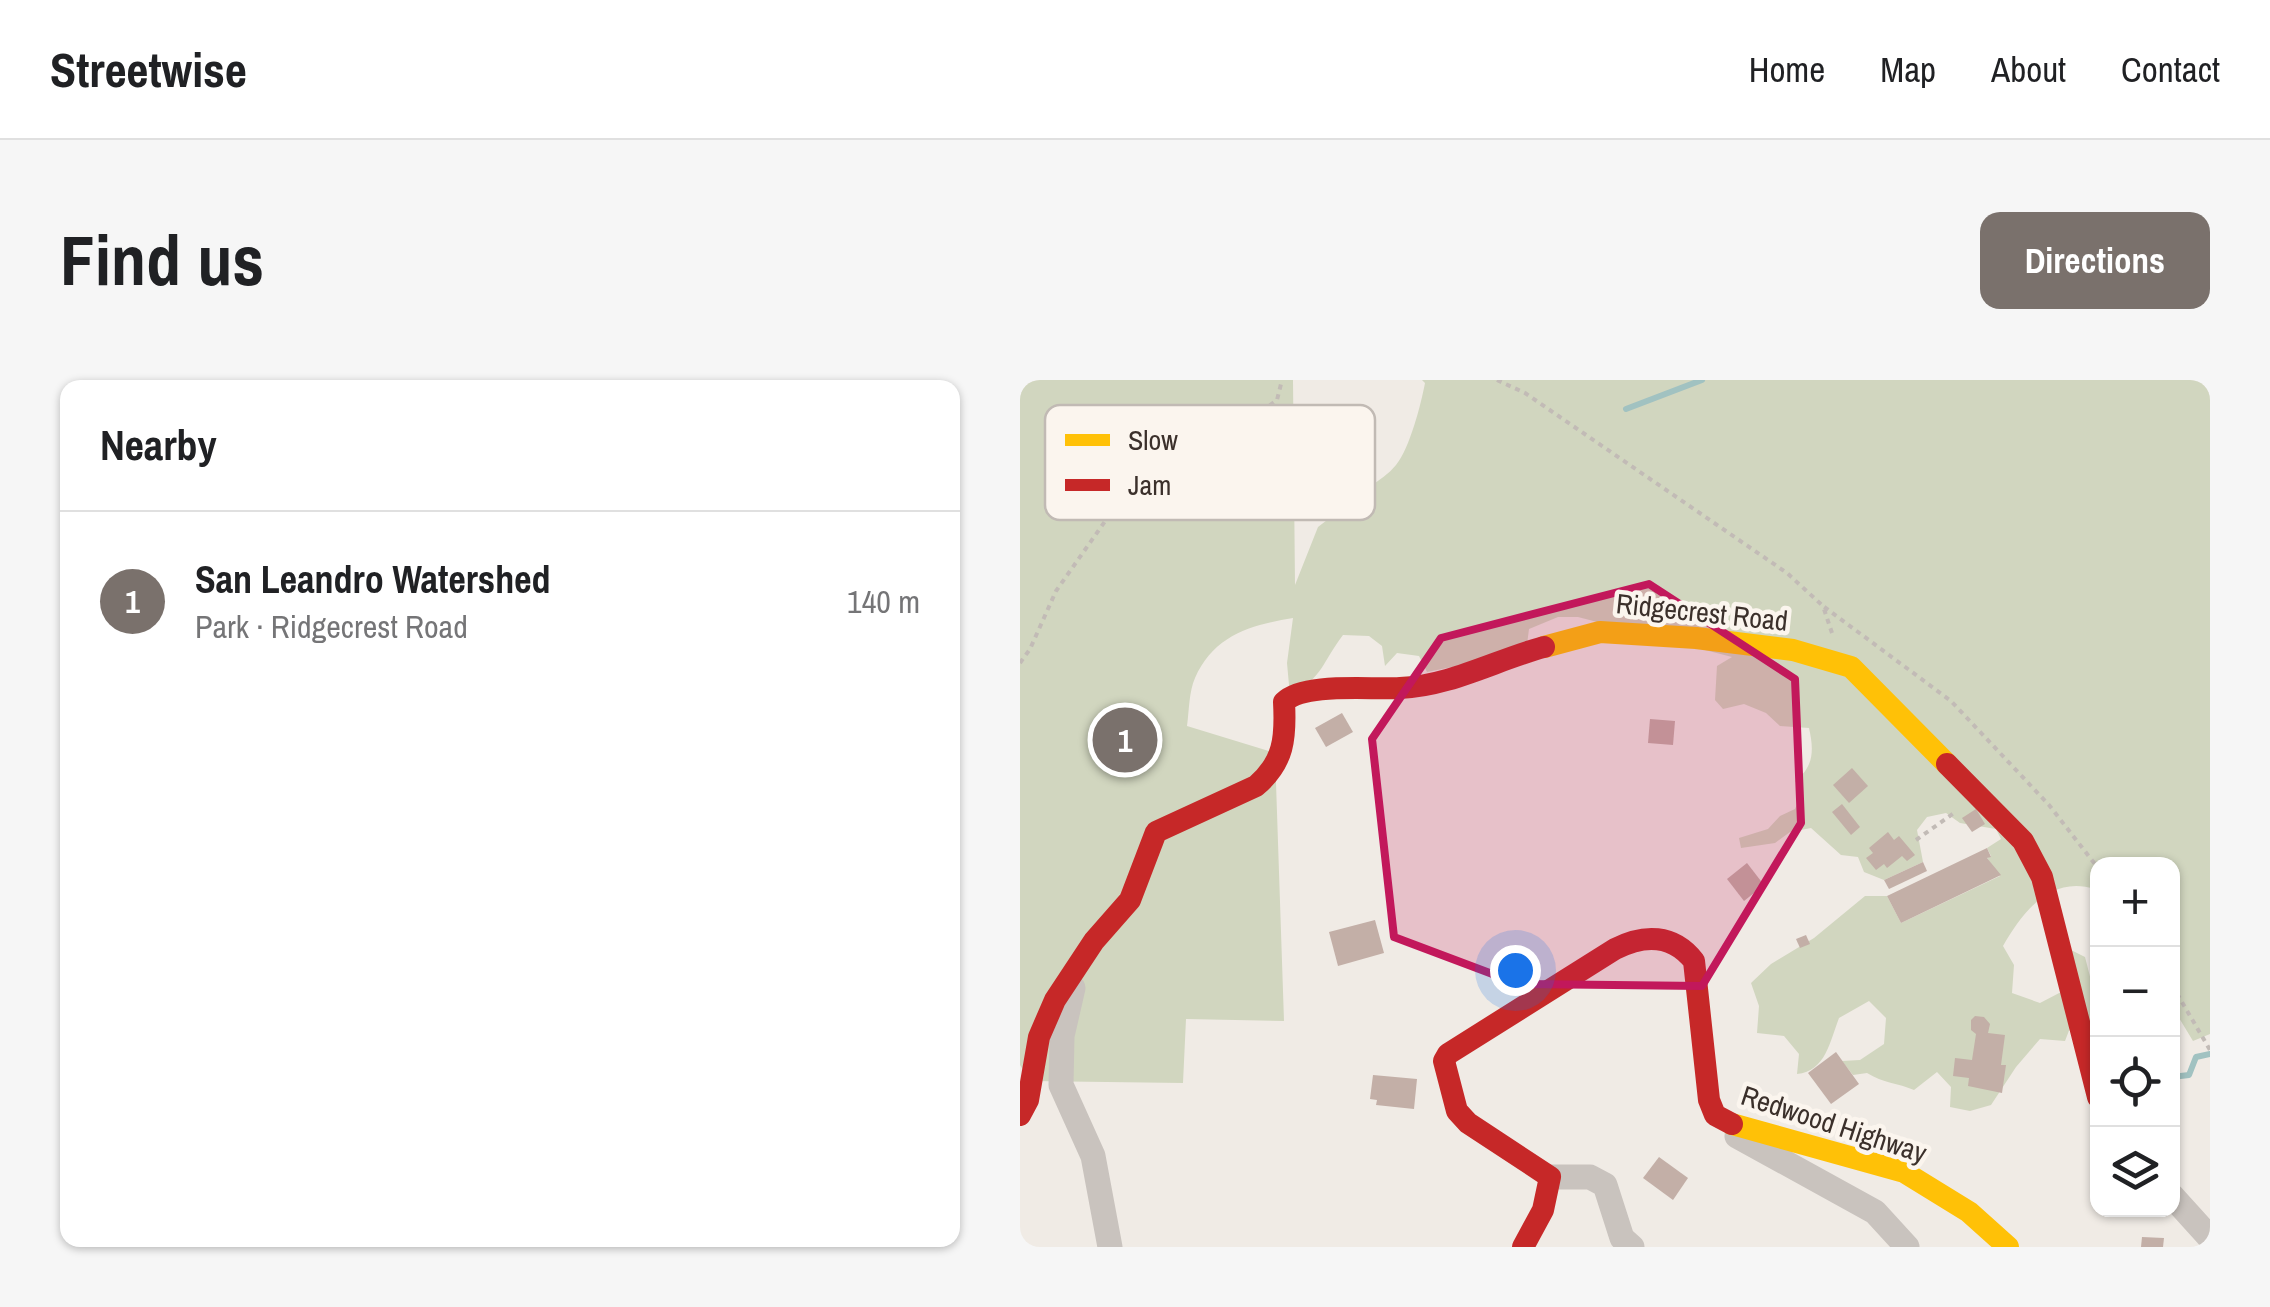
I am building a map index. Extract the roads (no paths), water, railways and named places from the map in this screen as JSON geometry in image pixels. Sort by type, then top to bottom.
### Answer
[{"type":"street","name":"Ridgecrest Road","points":[[1020,1116],[1028,1100],[1040,1037],[1055,1000],[1078,964],[1130,900],[1156,832],[1256,786],[1280,763],[1286,731],[1284,702],[1290,696],[1317,690],[1405,688],[1448,680],[1526,652],[1600,632],[1792,650],[1852,667],[2023,841],[2042,876],[2090,1065]]},
{"type":"street","name":"Redwood Highway","points":[[1550,1176],[1468,1123],[1457,1111],[1444,1061],[1448,1054],[1550,986],[1636,940],[1663,940],[1687,950],[1694,961],[1709,1100],[1715,1115],[1723,1122],[1904,1172],[1969,1212],[2008,1247]]},
{"type":"street","name":"Ridgecrest Road","points":[[1078,964],[1062,1036],[1061,1085],[1093,1156],[1110,1247]]},
{"type":"street","points":[[1723,1122],[1736,1136],[1875,1212],[1907,1247]]},
{"type":"street","points":[[1524,1247],[1543,1210],[1550,1176],[1590,1176],[1605,1185],[1622,1238],[1632,1247]]},
{"type":"street","points":[[2180,1205],[2210,1238]]},
{"type":"waterway","points":[[1626,409],[1702,380]]},
{"type":"waterway","points":[[2180,1076],[2189,1075],[2196,1057],[2210,1054]]},
{"type":"place","name":"San Leandro Watershed","points":[[1125,740]]}]
